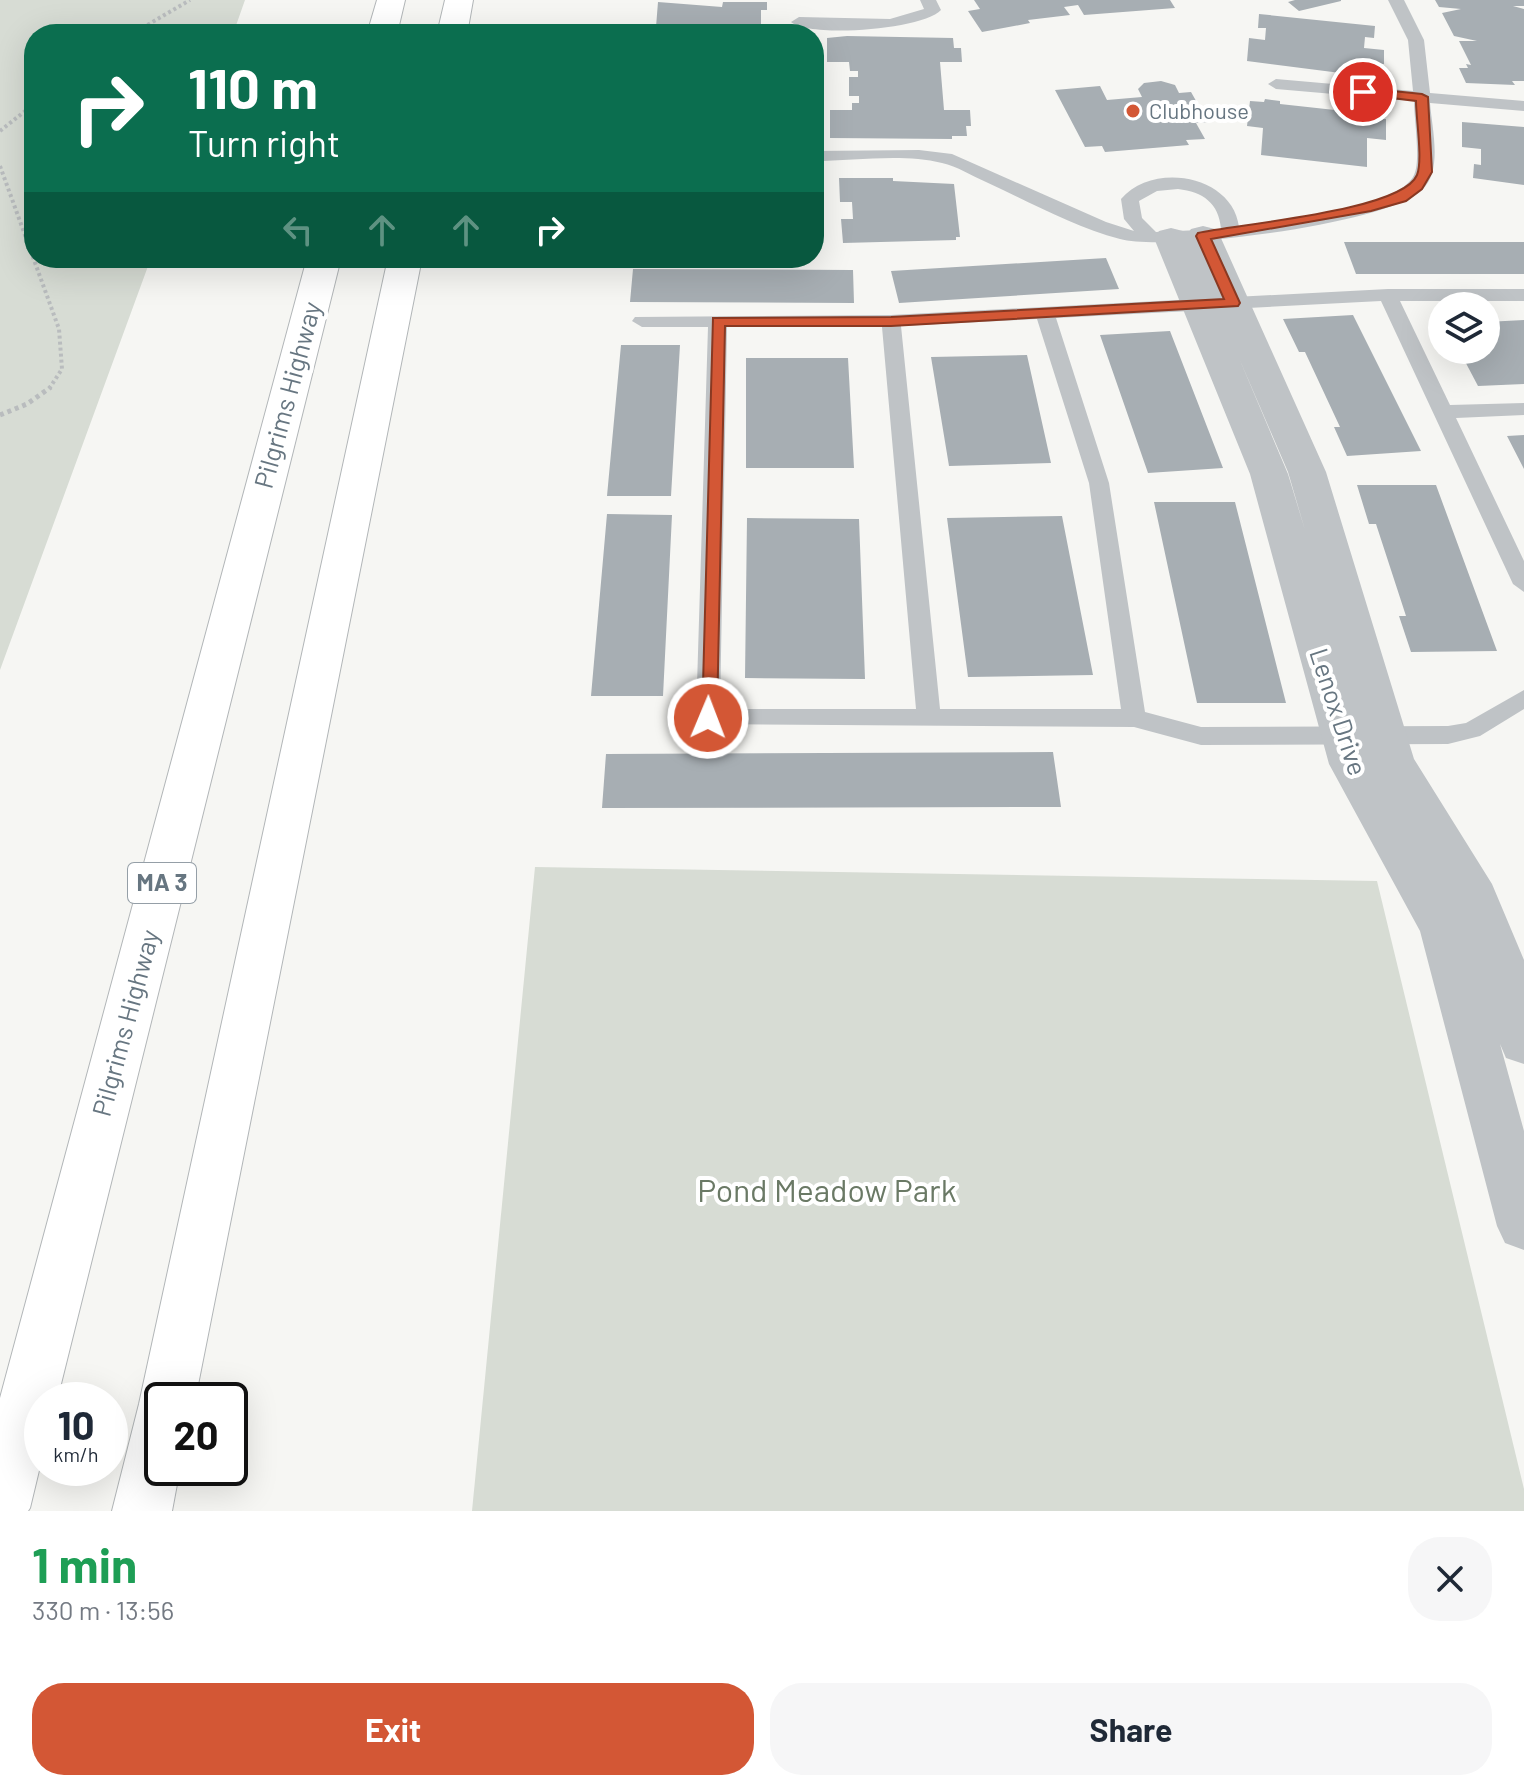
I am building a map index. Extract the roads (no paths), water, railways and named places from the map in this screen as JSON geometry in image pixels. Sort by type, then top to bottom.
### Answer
[{"type":"highway","points":[[385,24],[391,0]]},
{"type":"highway","points":[[454,24],[459,0]]},
{"type":"highway","name":"Pilgrims Highway","points":[[0,1508],[321,268]]},
{"type":"highway","points":[[170,1382],[403,268]]},
{"type":"highway","points":[[142,1511],[147,1486]]},
{"type":"street","name":"Lenox Drive","points":[[1189,237],[1216,304],[1269,474],[1341,736],[1363,788],[1431,903],[1444,931],[1521,1202]]},
{"type":"street","name":"Lenox Drive","points":[[1216,304],[1307,472],[1383,735],[1404,783],[1475,897],[1500,960],[1524,1043]]},
{"type":"lane","points":[[798,0],[799,24]]},
{"type":"lane","points":[[824,27],[925,19],[933,10],[928,0]]},
{"type":"lane","points":[[824,156],[919,155],[946,158],[1125,235],[1189,237],[1371,207],[1401,198],[1417,186],[1425,172],[1416,40],[1396,0]]},
{"type":"lane","points":[[1276,84],[1524,106]]},
{"type":"lane","points":[[1388,295],[1524,584]]},
{"type":"lane","points":[[642,321],[891,321],[1388,295],[1524,295]]},
{"type":"lane","points":[[1044,312],[1099,483],[1134,718]]},
{"type":"lane","points":[[718,321],[708,718],[1134,718],[1201,736],[1448,735],[1472,730],[1524,698]]},
{"type":"lane","points":[[891,321],[929,718]]},
{"type":"lane","points":[[1443,412],[1524,409]]},
{"type":"lane","points":[[1501,535],[1524,534]]},
{"type":"place","name":"Clubhouse","points":[[1133,111]]},
{"type":"park label","name":"Pond Meadow Park","points":[[827,1191]]}]
